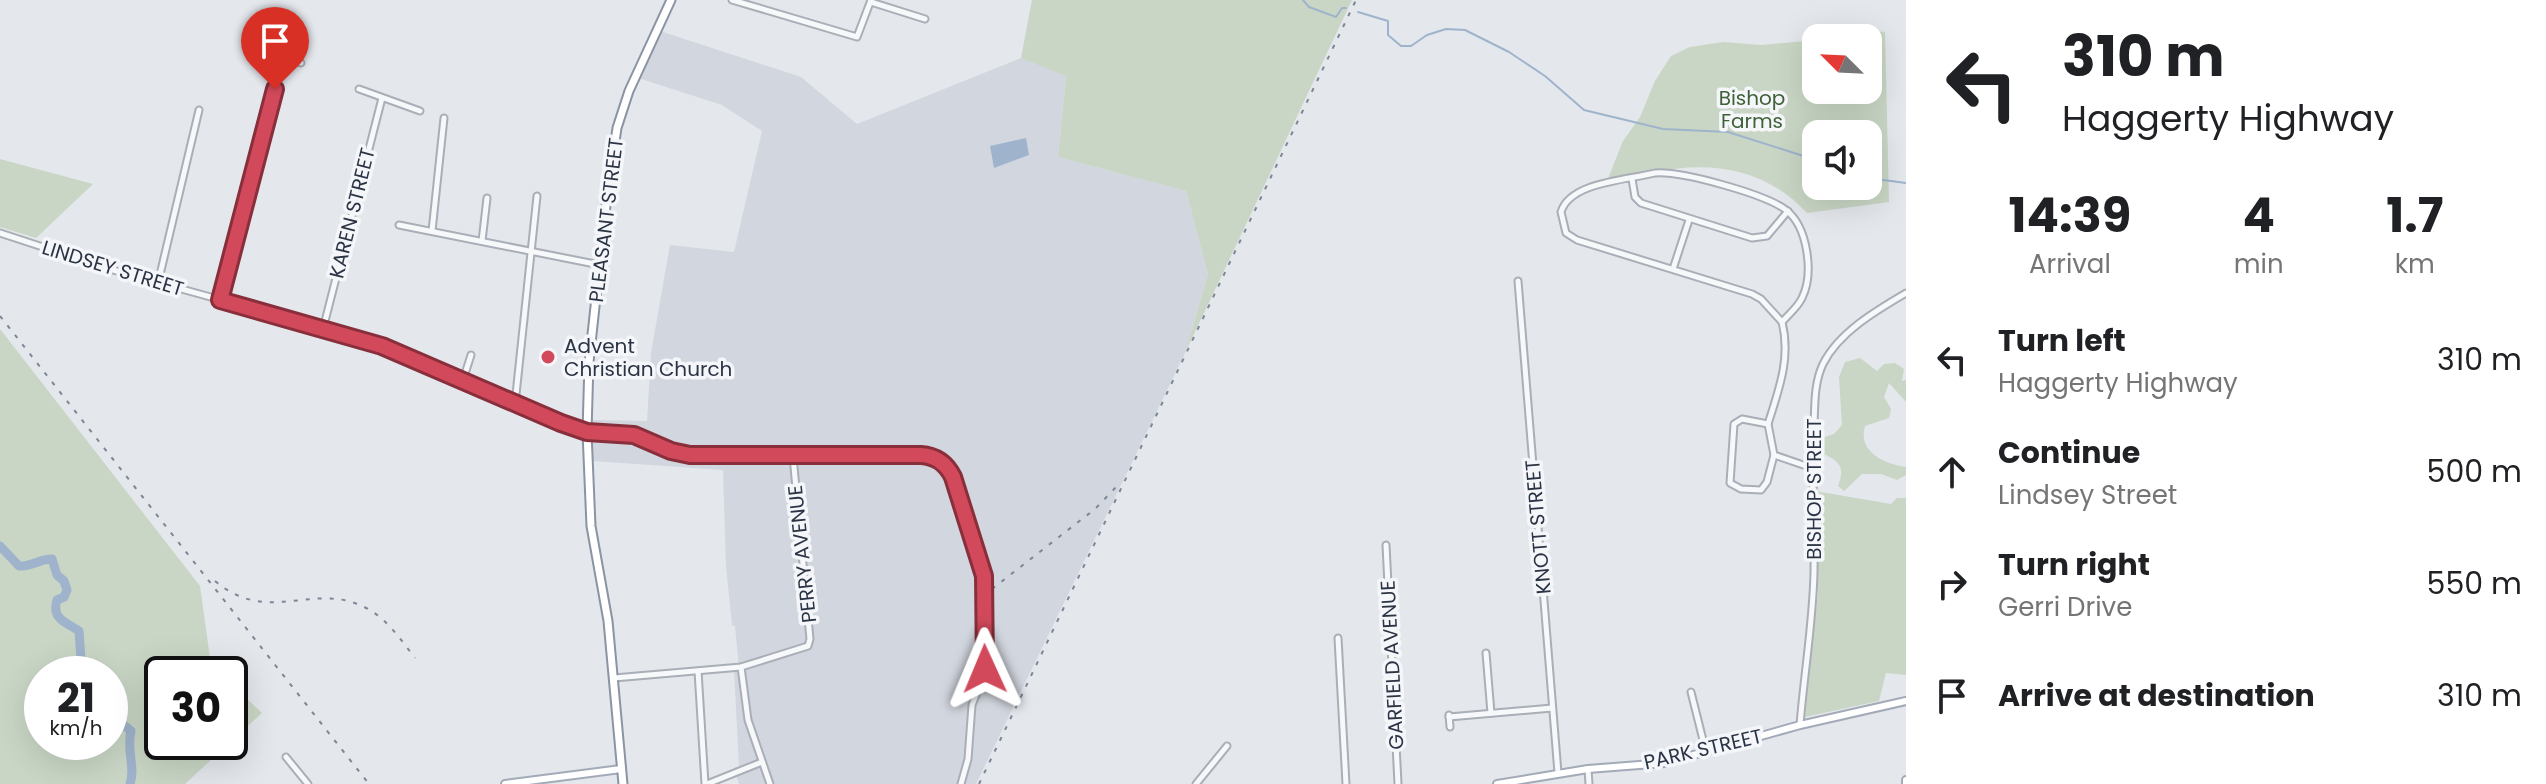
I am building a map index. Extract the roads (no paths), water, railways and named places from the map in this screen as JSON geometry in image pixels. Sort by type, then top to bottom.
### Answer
[{"type":"highway","name":"PLEASANT STREET","points":[[623,784],[608,621],[591,526],[587,432],[589,362],[617,128],[629,91],[671,0]]},
{"type":"main road","name":"PARK STREET","points":[[1497,784],[1588,769],[1665,763],[1800,725],[1906,701]]},
{"type":"main road","points":[[505,784],[621,769]]},
{"type":"street","points":[[732,0],[858,37],[871,1],[925,19]]},
{"type":"street","points":[[264,54],[301,63]]},
{"type":"street","points":[[220,300],[283,58]]},
{"type":"street","points":[[359,89],[420,111]]},
{"type":"street","name":"KAREN STREET","points":[[323,329],[382,98]]},
{"type":"street","points":[[158,283],[199,110]]},
{"type":"street","points":[[432,231],[444,118]]},
{"type":"street","points":[[1768,424],[1742,419],[1734,424],[1730,483],[1741,489],[1761,490],[1767,482],[1774,455],[1768,424],[1786,363],[1782,322],[1761,299],[1752,294],[1577,240],[1563,227],[1561,212],[1570,195],[1655,173],[1680,173],[1770,201],[1788,211],[1802,232],[1807,279],[1801,300],[1782,322]]},
{"type":"street","points":[[1632,179],[1635,197],[1641,203],[1689,220],[1760,238],[1772,232],[1788,211]]},
{"type":"street","points":[[515,404],[537,196]]},
{"type":"street","points":[[482,241],[487,198]]},
{"type":"street","points":[[1673,269],[1689,220]]},
{"type":"street","points":[[399,225],[600,265]]},
{"type":"street","name":"LINDSEY STREET","points":[[0,233],[158,283],[382,346],[587,432],[634,435],[671,451],[690,455],[925,455],[940,461],[950,471],[984,581],[985,672],[972,705],[968,759],[961,784]]},
{"type":"street","name":"KNOTT STREET","points":[[1518,281],[1558,773]]},
{"type":"street","name":"BISHOP STREET","points":[[1800,725],[1813,611],[1815,391],[1825,360],[1844,338],[1875,311],[1906,293]]},
{"type":"street","points":[[463,380],[471,355]]},
{"type":"street","points":[[1774,455],[1812,468]]},
{"type":"street","name":"PERRY AVENUE","points":[[614,678],[741,667],[804,648],[810,643],[793,456]]},
{"type":"street","name":"GARFIELD AVENUE","points":[[1386,545],[1398,784]]},
{"type":"street","points":[[1338,638],[1346,784]]},
{"type":"street","points":[[1486,653],[1491,713]]},
{"type":"street","points":[[741,667],[746,712],[770,784]]},
{"type":"street","points":[[698,671],[706,784],[762,762]]},
{"type":"street","points":[[1691,692],[1706,752]]},
{"type":"street","points":[[1450,727],[1449,715],[1552,708]]},
{"type":"street","points":[[1196,784],[1227,746]]},
{"type":"street","points":[[286,757],[308,784]]},
{"type":"street","points":[[1588,769],[1589,784]]},
{"type":"water","points":[[1026,138],[1029,155],[994,168],[990,146]]},
{"type":"waterway","points":[[1303,0],[1309,7],[1336,17],[1342,8],[1346,8]]},
{"type":"waterway","points":[[1358,12],[1388,21],[1388,35],[1401,46],[1411,46],[1427,35],[1446,29],[1465,30],[1509,52],[1545,76],[1584,110],[1663,129],[1728,132],[1802,156]]},
{"type":"waterway","points":[[1882,180],[1906,183]]},
{"type":"waterway","points":[[0,546],[19,566],[52,559],[57,575],[64,581],[67,590],[64,597],[57,600],[56,612],[79,631],[81,656]]},
{"type":"waterway","points":[[128,728],[131,731],[130,784]]},
{"type":"railway","points":[[979,784],[1356,0]]},
{"type":"railway","points":[[0,316],[369,784]]},
{"type":"railway","points":[[992,589],[1095,509],[1119,484]]},
{"type":"railway","points":[[215,581],[235,594],[254,601],[329,598],[348,601],[382,619],[415,658]]},
{"type":"place","name":"Advent Christian Church","points":[[548,357]]},
{"type":"park label","name":"Bishop Farms","points":[[1752,110]]}]
